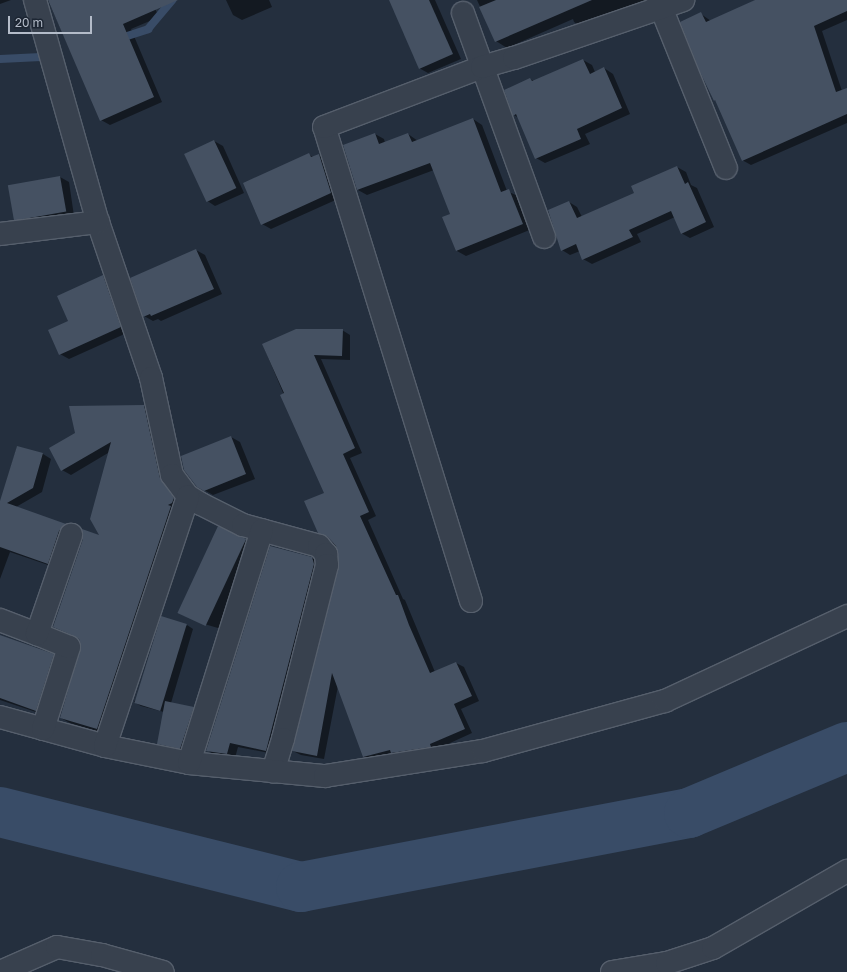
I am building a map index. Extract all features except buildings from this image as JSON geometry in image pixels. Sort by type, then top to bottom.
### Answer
[{"type":"street","points":[[35,0],[98,222],[151,378],[172,475],[188,496],[201,504],[243,525],[319,546],[326,554],[327,565],[283,739],[273,771]]},
{"type":"street","points":[[471,601],[324,128],[482,67],[514,58],[659,4],[683,0]]},
{"type":"street","points":[[659,4],[726,168]]},
{"type":"street","points":[[463,13],[544,237]]},
{"type":"street","points":[[0,234],[98,222]]},
{"type":"street","points":[[105,746],[188,496]]},
{"type":"street","points":[[189,763],[262,530]]},
{"type":"street","points":[[37,634],[71,535]]},
{"type":"street","points":[[0,717],[105,746],[189,763],[325,776],[483,751],[665,701],[847,616]]},
{"type":"street","points":[[0,620],[69,647],[43,729]]},
{"type":"street","points":[[612,972],[667,963],[713,948],[847,871]]},
{"type":"street","points":[[2,972],[57,947],[102,955],[163,972]]},
{"type":"waterway","points":[[118,39],[148,29],[172,0]]},
{"type":"waterway","points":[[0,59],[41,57]]},
{"type":"waterway","points":[[0,812],[301,887],[689,813],[847,747]]}]
